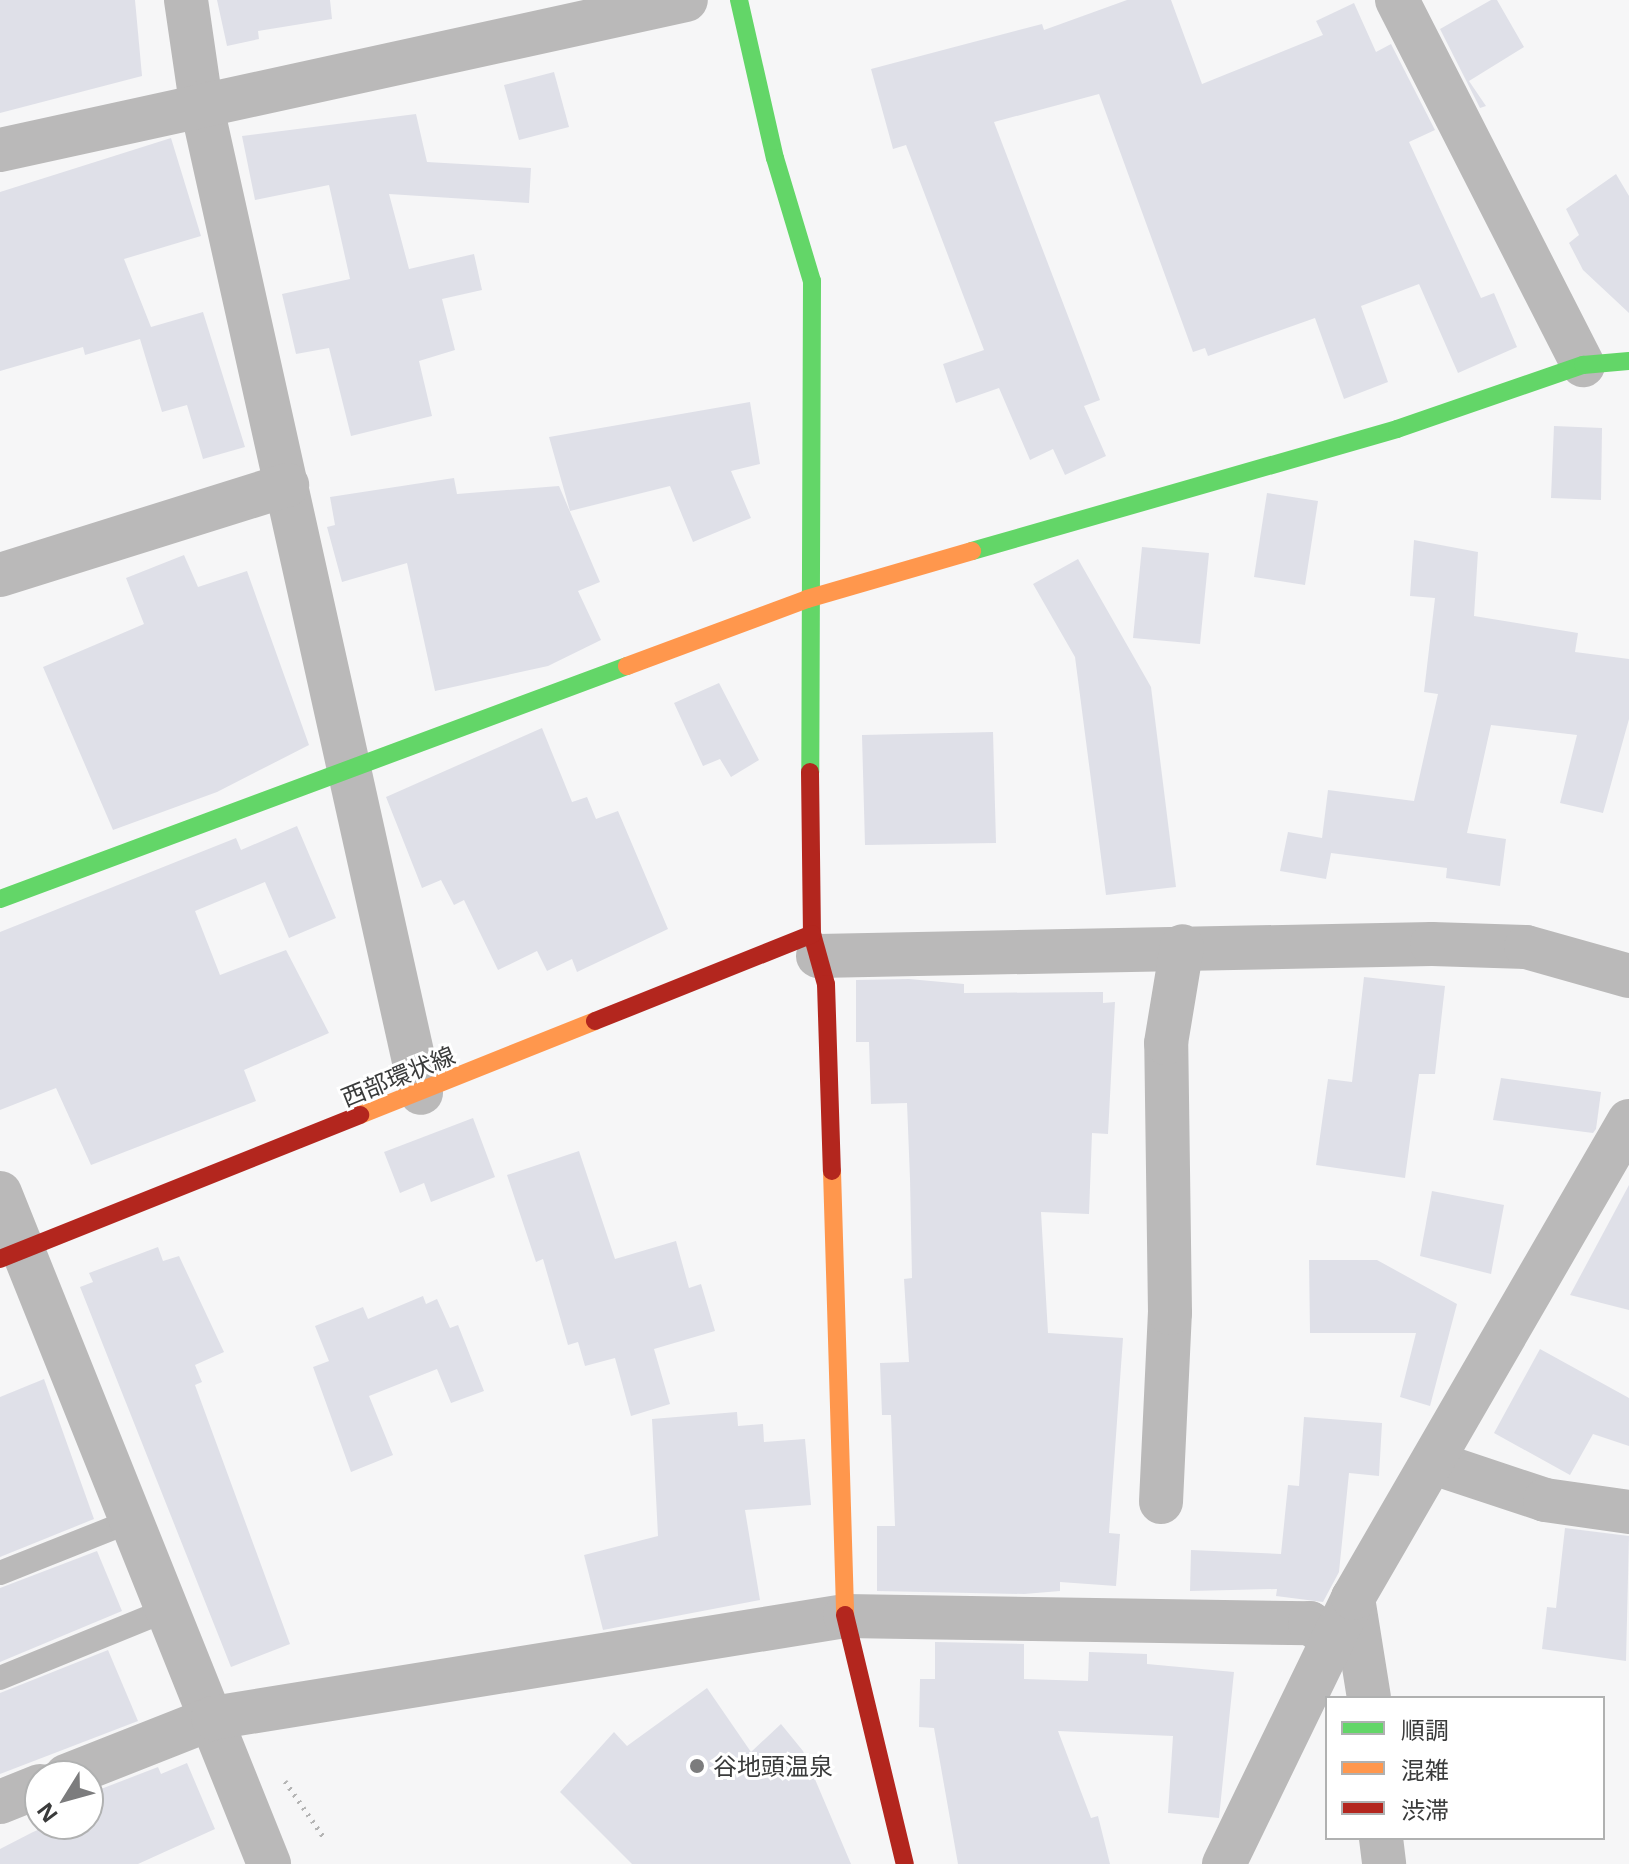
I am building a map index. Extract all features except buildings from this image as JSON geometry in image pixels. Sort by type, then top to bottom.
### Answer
[{"type":"street","points":[[186,0],[201,103],[352,768],[421,1093]]},
{"type":"street","points":[[0,150],[201,103],[686,0]]},
{"type":"street","points":[[739,0],[775,158],[812,281],[807,599],[815,945],[826,984],[845,1616],[905,1864]]},
{"type":"street","points":[[1397,0],[1583,365]]},
{"type":"street","points":[[0,899],[807,599],[1397,429],[1583,365],[1629,361]]},
{"type":"street","points":[[0,575],[287,485]]},
{"type":"street","points":[[815,945],[1526,947],[1629,976]]},
{"type":"street","name":"西部環状線","points":[[12,1255],[421,1093],[815,945]]},
{"type":"street","points":[[1161,1502],[1170,1313],[1166,1043],[1182,946]]},
{"type":"street","points":[[1224,1864],[1331,1638],[1629,1121]]},
{"type":"street","points":[[0,1193],[12,1255],[133,1520],[269,1864]]},
{"type":"street","points":[[1434,1463],[1545,1500],[1629,1512]]},
{"type":"street","points":[[1353,1598],[1369,1696]]},
{"type":"street","points":[[104,1761],[213,1718],[845,1616],[1310,1623],[1331,1638]]},
{"type":"street","points":[[0,1802],[24,1792]]},
{"type":"street","points":[[1381,1840],[1384,1864]]},
{"type":"lane","points":[[0,1573],[133,1520]]},
{"type":"lane","points":[[0,1678],[169,1609]]},
{"type":"path","points":[[279,1771],[323,1836]]},
{"type":"traffic: fast","points":[[739,0],[775,158],[812,281],[810,772]]},
{"type":"traffic: fast","points":[[972,551],[1397,429],[1583,365],[1629,361]]},
{"type":"traffic: fast","points":[[0,899],[627,666]]},
{"type":"traffic: slow","points":[[627,666],[807,599],[972,551]]},
{"type":"traffic: slow","points":[[360,1115],[595,1021]]},
{"type":"traffic: slow","points":[[832,1171],[845,1615]]},
{"type":"traffic: jam","points":[[810,772],[812,934],[826,984],[832,1171]]},
{"type":"traffic: jam","points":[[595,1021],[812,934]]},
{"type":"traffic: jam","points":[[0,1259],[360,1115]]},
{"type":"traffic: jam","points":[[845,1615],[905,1864]]},
{"type":"place","name":"谷地頭温泉","points":[[697,1766]]}]
